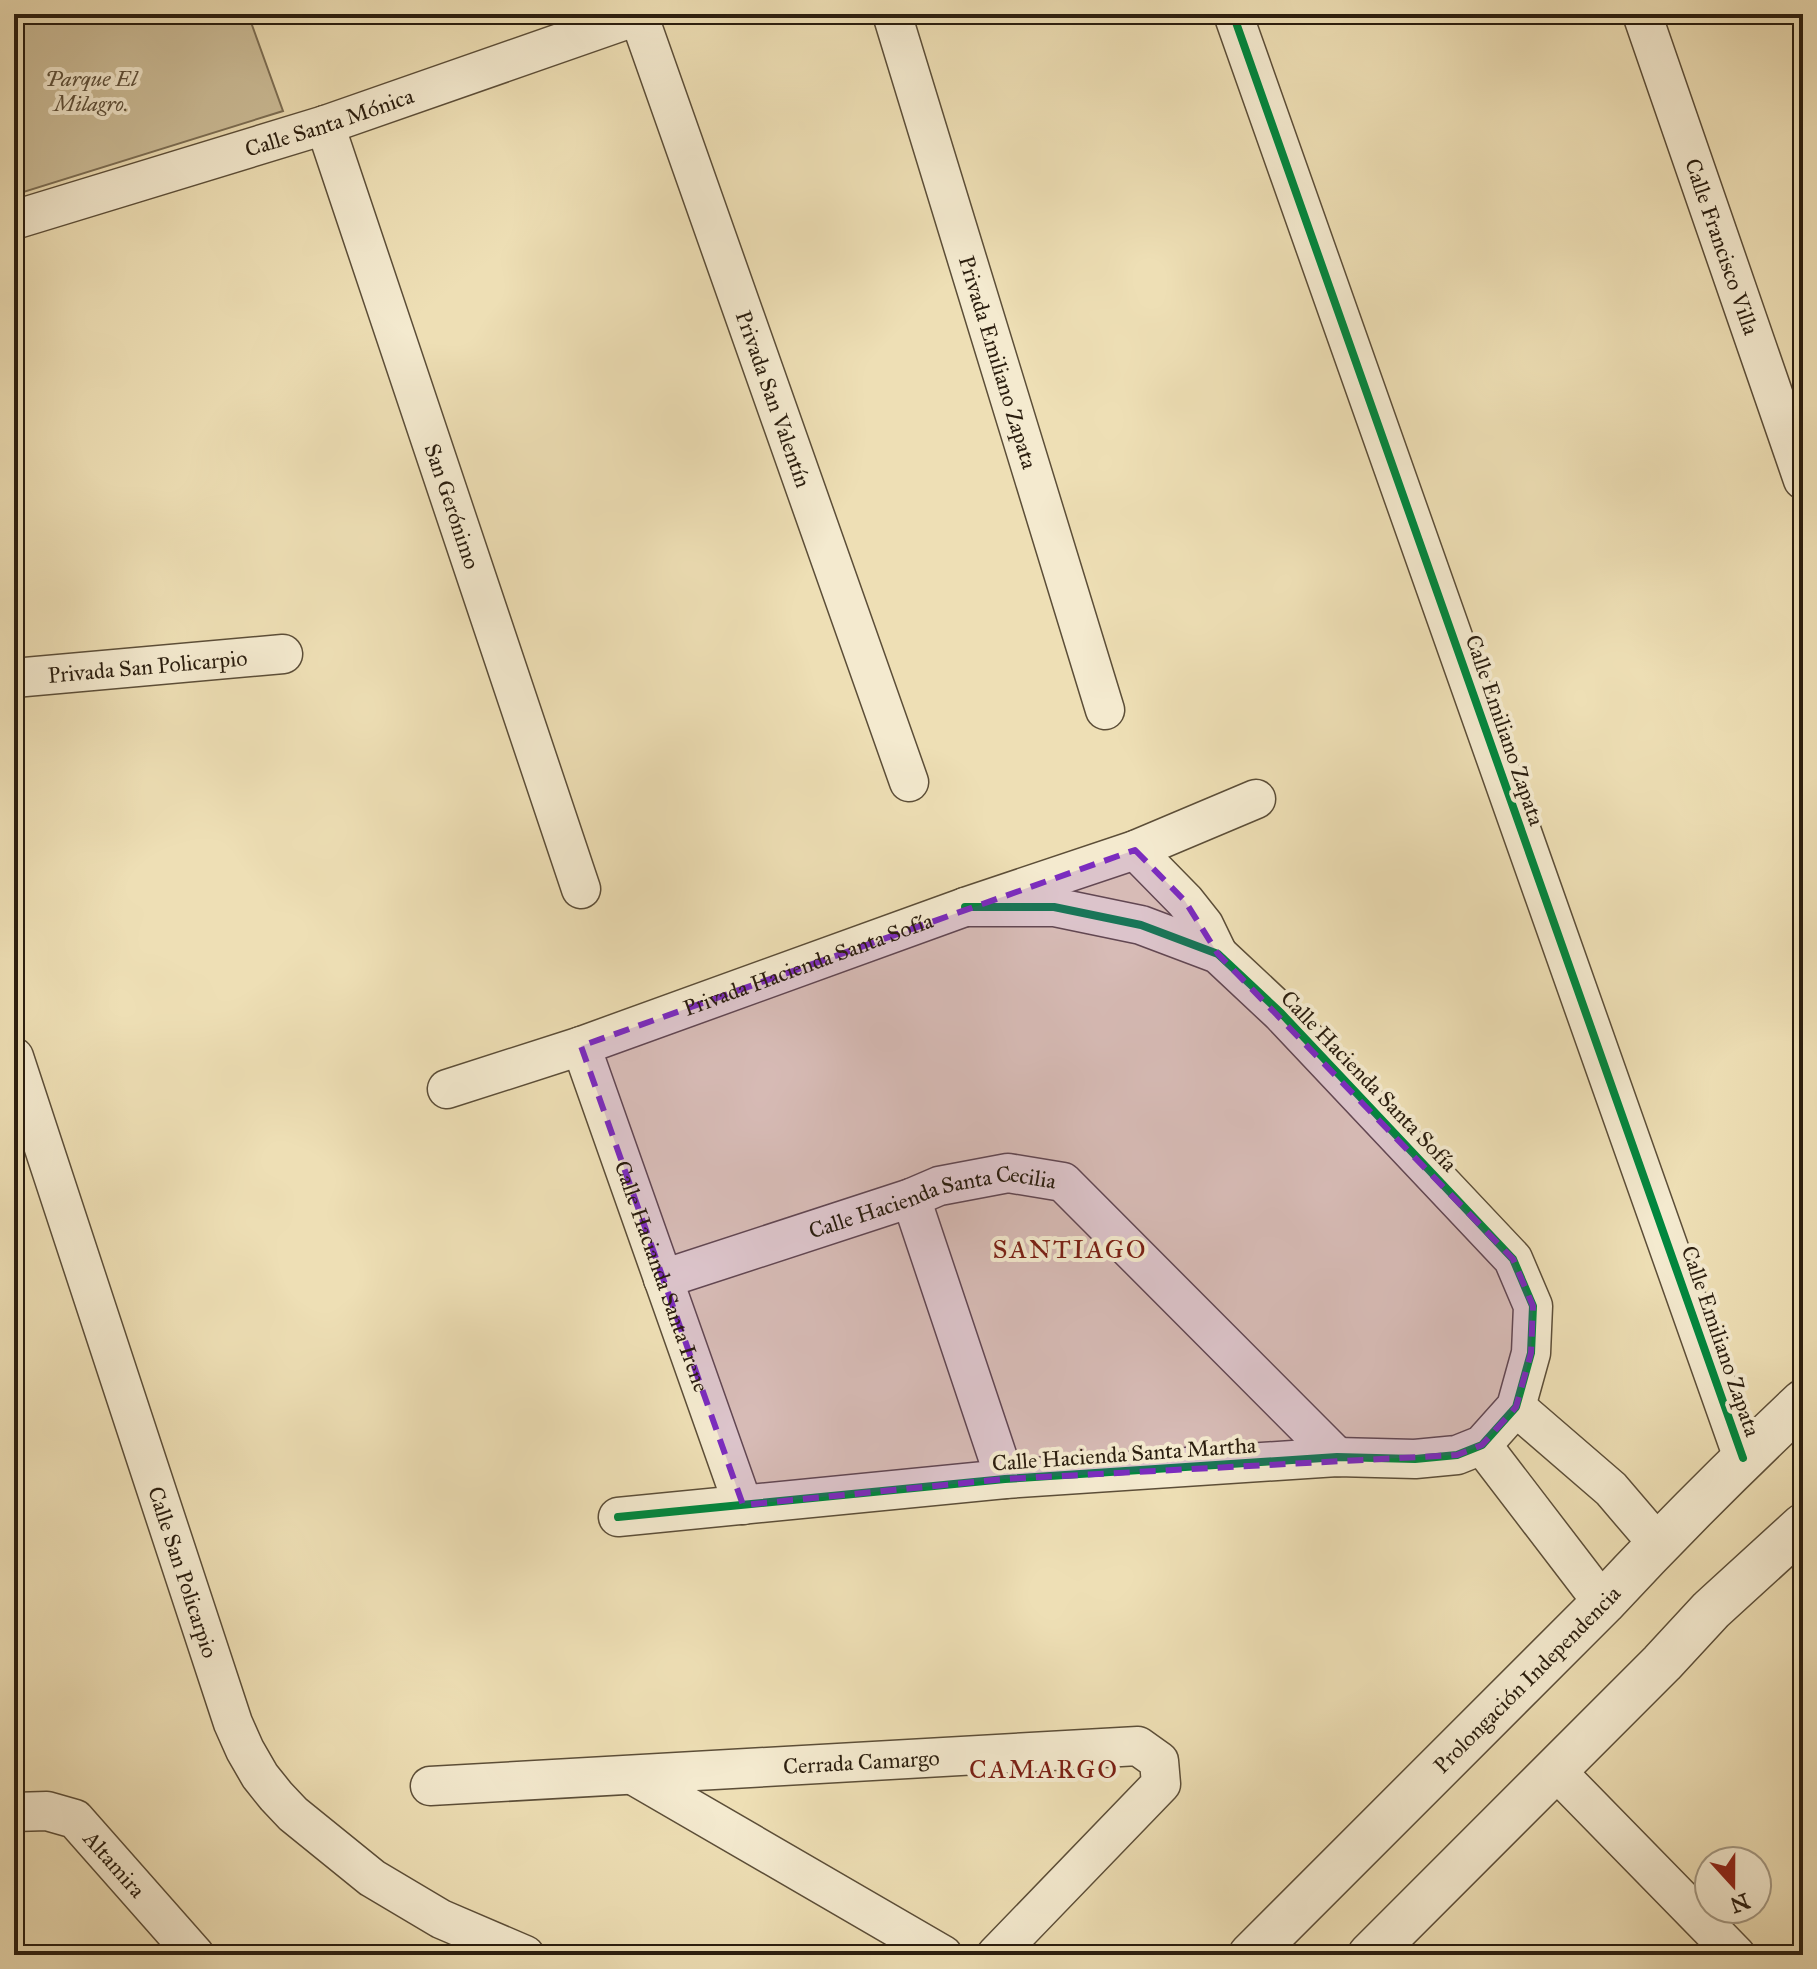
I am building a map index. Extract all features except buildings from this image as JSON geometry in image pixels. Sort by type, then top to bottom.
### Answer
[{"type":"street","name":"Calle Santa Mónica","points":[[14,220],[325,125],[639,14]]},
{"type":"street","name":"Privada San Valentín","points":[[639,14],[909,782]]},
{"type":"street","name":"Privada Emiliano Zapata","points":[[892,14],[1105,710]]},
{"type":"street","name":"Calle Emiliano Zapata","points":[[1233,14],[1743,1458]]},
{"type":"street","name":"Calle Francisco Villa","points":[[1642,14],[1803,480]]},
{"type":"street","name":"San Gerónimo","points":[[325,125],[581,889]]},
{"type":"street","name":"Privada San Policarpio","points":[[14,678],[283,654]]},
{"type":"street","name":"Privada Hacienda Santa Sofía","points":[[447,1089],[581,1046],[965,907],[1135,850],[1256,799]]},
{"type":"street","points":[[1135,850],[1185,901],[1204,925],[1218,954]]},
{"type":"street","name":"Calle Hacienda Santa Sofía","points":[[965,907],[1054,907],[1141,925],[1218,954],[1281,1013],[1513,1259],[1533,1306],[1531,1353],[1499,1426]]},
{"type":"street","name":"Calle Hacianda Santa Irene","points":[[581,1046],[743,1505]]},
{"type":"street","name":"Calle San Policarpio","points":[[14,1057],[233,1723],[245,1750],[260,1776],[293,1814],[372,1878],[441,1919],[525,1955]]},
{"type":"street","name":"Calle Hacienda Santa Cecilia","points":[[663,1279],[911,1198],[939,1186],[1008,1173],[1063,1182],[1337,1457]]},
{"type":"street","points":[[911,1198],[1005,1479]]},
{"type":"street","name":"Prolongación Independencia","points":[[1251,1955],[1603,1603],[1743,1458],[1803,1402]]},
{"type":"street","points":[[1499,1426],[1611,1489],[1658,1544]]},
{"type":"street","points":[[1499,1426],[1603,1603]]},
{"type":"street","name":"Calle Hacienda Santa Martha","points":[[618,1517],[1005,1479],[1337,1457],[1415,1459],[1457,1455],[1499,1426]]},
{"type":"street","points":[[1370,1955],[1662,1663],[1711,1610],[1803,1526]]},
{"type":"street","name":"Cerrada Camargo","points":[[430,1786],[1138,1746],[1159,1761],[1161,1784],[996,1955]]},
{"type":"street","points":[[1555,1770],[1736,1955]]},
{"type":"street","points":[[633,1775],[943,1955]]},
{"type":"street","name":"Altamira","points":[[14,1812],[47,1811],[75,1819],[195,1955]]},
{"type":"highlighted area","points":[[1135,850],[1185,901],[1218,954],[1513,1259],[1533,1306],[1531,1353],[1516,1407],[1482,1445],[1457,1455],[1005,1479],[743,1505],[581,1046]]},
{"type":"green space","name":"Parque El Milagro.","points":[[14,14],[248,14],[283,111],[14,195]]},
{"type":"cycle path","points":[[1233,14],[1743,1458]]},
{"type":"cycle path","points":[[618,1517],[1005,1479],[1337,1457],[1415,1459],[1457,1455],[1482,1445],[1516,1407],[1531,1353],[1533,1306],[1513,1259],[1281,1013],[1218,954],[1141,925],[1054,907],[965,907]]},
{"type":"district","name":"SANTIAGO","points":[[1070,1249]]},
{"type":"district","name":"CAMARGO","points":[[1044,1769]]}]
